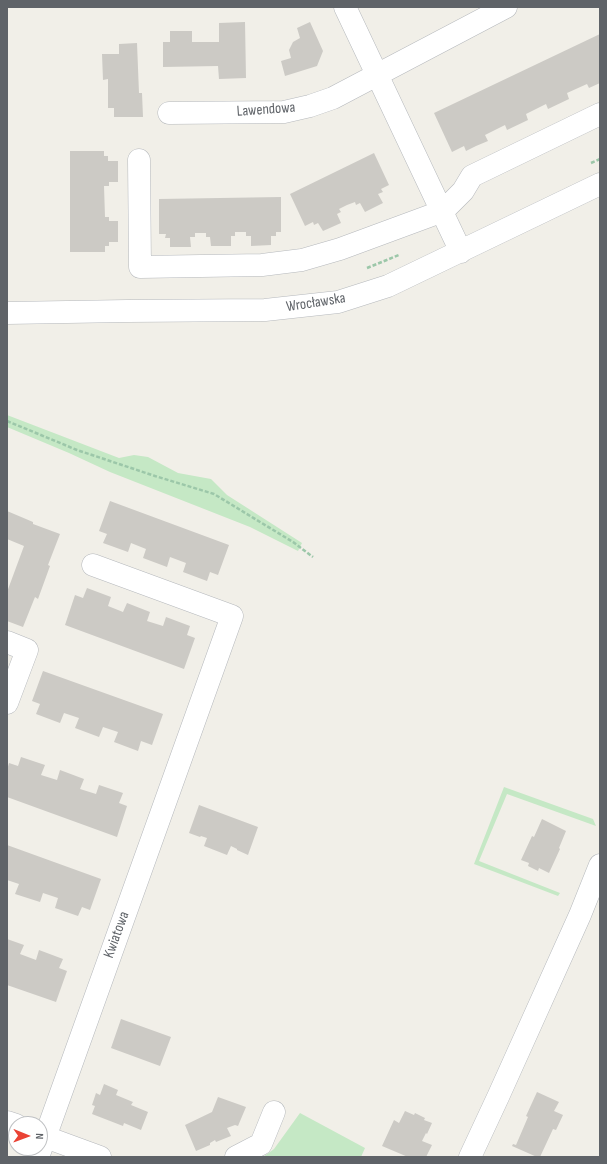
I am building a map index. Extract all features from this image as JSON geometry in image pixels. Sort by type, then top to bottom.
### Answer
[{"type":"street","points":[[345,7],[443,211],[461,252]]},
{"type":"street","name":"Lawendowa","points":[[169,113],[284,112],[310,106],[333,98],[506,7]]},
{"type":"street","points":[[139,160],[140,267],[262,265],[302,260],[340,249],[443,211],[463,192],[472,176],[600,114]]},
{"type":"street","name":"Wrocławska","points":[[7,313],[127,310],[265,310],[330,303],[344,300],[388,286],[600,184]]},
{"type":"street","name":"Kwiatowa","points":[[48,1124],[232,616],[93,565]]},
{"type":"street","points":[[7,642],[27,650],[7,703]]},
{"type":"street","points":[[470,1157],[577,922],[600,865]]},
{"type":"street","points":[[236,1157],[261,1144],[274,1112]]},
{"type":"street","name":"Kwiatowa","points":[[48,1145],[100,1157]]},
{"type":"path","points":[[7,421],[77,450],[154,476],[214,494],[293,542],[313,558]]},
{"type":"green space","points":[[7,415],[119,458],[134,455],[148,457],[178,473],[211,479],[227,495],[302,543],[298,551],[250,527],[110,472],[7,427]]},
{"type":"green space","points":[[504,787],[593,819],[596,826],[507,794],[479,861],[560,893],[558,896],[474,864]]},
{"type":"green space","points":[[300,1113],[365,1148],[361,1157],[263,1157],[274,1149]]},
{"type":"building","points":[[245,22],[246,78],[219,79],[218,66],[163,67],[163,42],[170,42],[170,31],[192,31],[192,42],[219,42],[219,23]]},
{"type":"building","points":[[310,22],[323,51],[317,66],[285,76],[281,61],[291,58],[289,50],[293,42],[300,38],[297,28]]},
{"type":"building","points":[[600,34],[600,83],[589,88],[587,84],[567,93],[569,99],[548,109],[546,104],[526,114],[528,120],[507,130],[505,125],[485,135],[488,141],[466,151],[464,146],[452,152],[434,113]]},
{"type":"building","points":[[137,43],[139,93],[142,93],[143,117],[114,117],[114,108],[108,108],[108,79],[103,80],[102,54],[119,54],[119,44]]},
{"type":"building","points":[[70,151],[104,151],[104,156],[108,156],[108,161],[118,161],[118,182],[109,182],[109,186],[104,186],[105,217],[109,217],[109,221],[118,221],[118,242],[109,242],[109,246],[105,246],[105,252],[70,252]]},
{"type":"building","points":[[374,153],[389,185],[381,189],[383,192],[378,194],[383,203],[365,212],[360,203],[356,205],[355,202],[347,205],[339,209],[341,212],[337,214],[341,223],[323,231],[318,223],[314,225],[313,222],[305,226],[290,194]]},
{"type":"building","points":[[281,197],[281,232],[276,232],[276,236],[271,236],[271,245],[251,246],[251,236],[246,236],[246,232],[235,232],[235,236],[231,236],[231,246],[211,246],[210,237],[206,237],[206,233],[195,233],[195,237],[190,237],[191,247],[170,247],[170,238],[165,238],[166,234],[159,234],[159,199]]},
{"type":"building","points":[[110,501],[229,545],[218,575],[210,572],[207,581],[183,572],[186,563],[170,557],[167,567],[143,558],[146,549],[131,543],[128,552],[103,543],[107,534],[99,531]]},
{"type":"building","points":[[7,511],[33,522],[33,524],[60,534],[48,565],[50,566],[38,599],[35,597],[23,627],[7,621],[7,592],[24,546],[7,539]]},
{"type":"building","points":[[87,588],[111,597],[108,606],[123,612],[127,603],[150,612],[147,621],[163,626],[166,617],[190,626],[187,635],[195,638],[184,669],[65,625],[75,595],[83,598]]},
{"type":"building","points":[[43,671],[163,714],[152,745],[141,741],[138,751],[114,742],[118,732],[103,727],[99,737],[75,728],[79,718],[64,713],[60,723],[36,714],[40,704],[32,701]]},
{"type":"building","points":[[21,757],[45,765],[41,775],[57,780],[60,770],[84,779],[80,789],[96,794],[99,785],[123,793],[119,803],[127,806],[117,837],[7,797],[7,770],[9,763],[18,766]]},
{"type":"building","points":[[199,805],[258,827],[248,855],[231,846],[227,855],[204,846],[207,838],[189,833]]},
{"type":"building","points":[[542,819],[566,831],[549,873],[539,868],[538,871],[528,866],[529,863],[521,860]]},
{"type":"building","points":[[7,845],[101,879],[90,910],[82,907],[78,916],[55,908],[58,898],[43,893],[40,902],[15,894],[19,884],[7,880]]},
{"type":"building","points":[[7,939],[24,945],[20,954],[36,960],[39,950],[63,959],[59,968],[67,971],[56,1002],[7,985]]},
{"type":"building","points":[[121,1019],[171,1037],[160,1066],[111,1048]]},
{"type":"building","points":[[104,1084],[118,1090],[116,1095],[133,1102],[131,1105],[148,1112],[141,1130],[124,1123],[123,1126],[92,1114],[95,1106],[92,1105],[96,1093],[100,1095]]},
{"type":"building","points":[[537,1092],[559,1102],[554,1111],[563,1115],[556,1130],[553,1129],[540,1157],[512,1146],[513,1144],[516,1145],[528,1117],[526,1116]]},
{"type":"building","points":[[218,1097],[246,1107],[238,1126],[235,1125],[227,1128],[231,1136],[216,1142],[215,1140],[210,1143],[210,1145],[196,1151],[185,1125],[212,1112]]},
{"type":"building","points":[[405,1111],[414,1115],[415,1113],[425,1118],[424,1120],[432,1123],[422,1141],[432,1145],[426,1157],[408,1157],[382,1146],[394,1120],[399,1123]]}]
